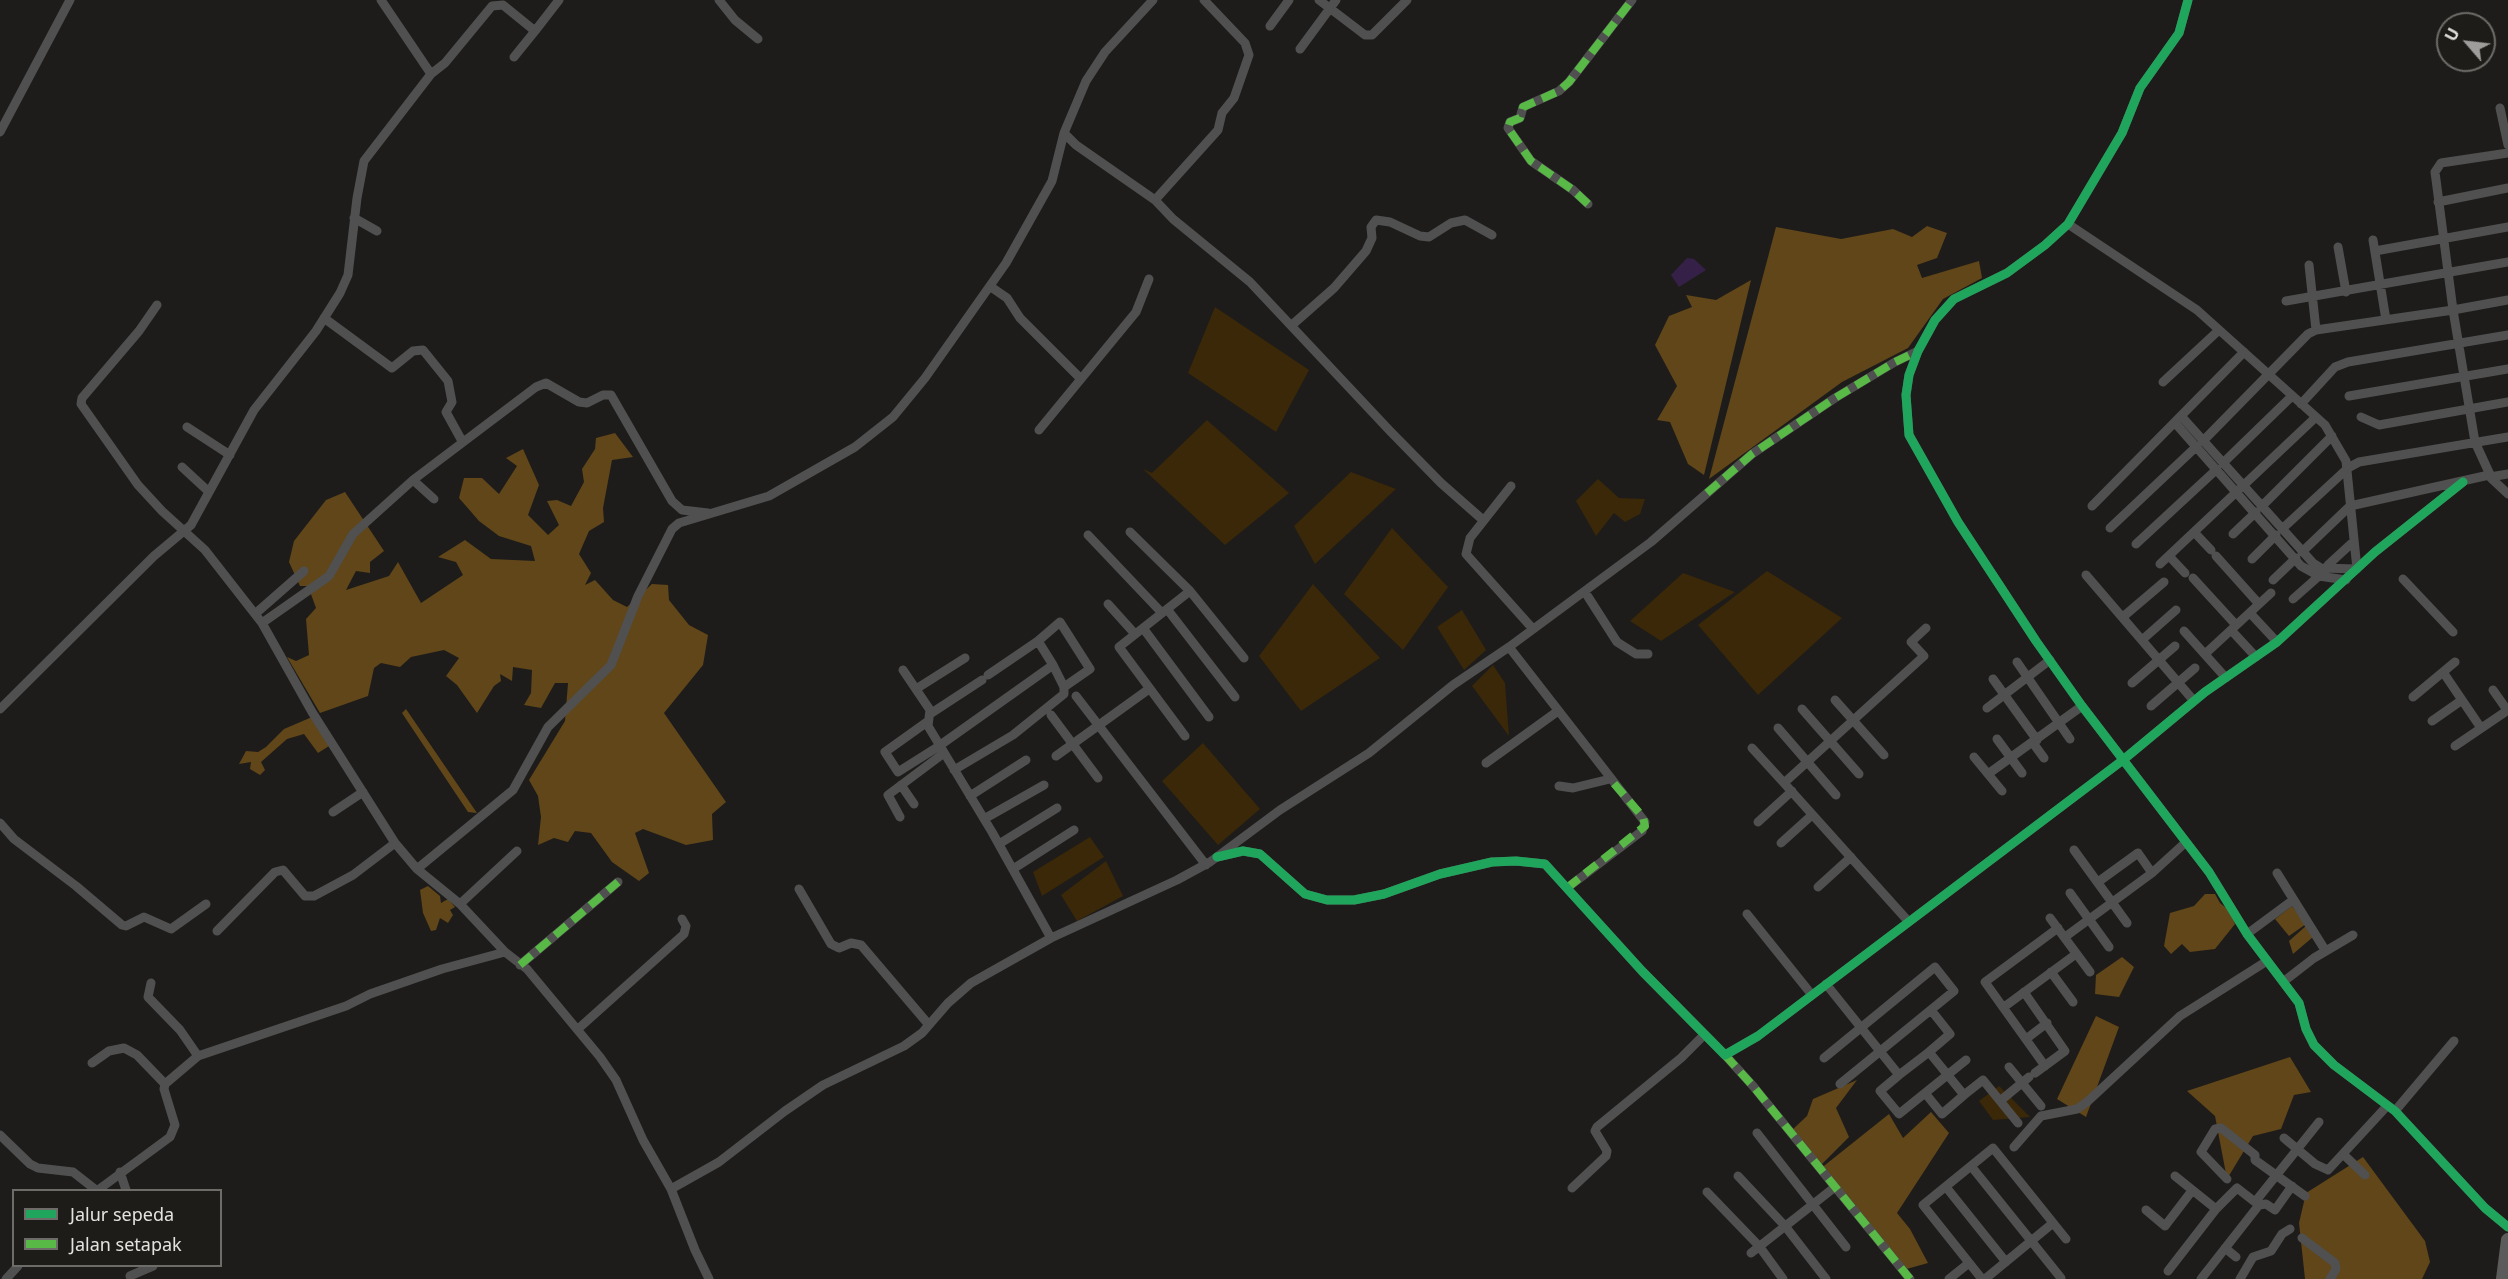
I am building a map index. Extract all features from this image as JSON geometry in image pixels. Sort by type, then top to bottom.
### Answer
[{"type":"main road","points":[[2503,1279],[2508,1240]]},
{"type":"street","points":[[0,132],[70,0]]},
{"type":"street","points":[[381,0],[431,74]]},
{"type":"street","points":[[514,57],[559,0]]},
{"type":"street","points":[[719,0],[735,20],[758,39]]},
{"type":"street","points":[[417,869],[513,790],[548,728],[611,665],[619,650],[638,596],[672,528],[679,523],[769,496],[812,473],[878,432],[925,378],[991,287],[1044,199],[1052,181],[1064,133],[1077,100],[1098,61],[1152,0]]},
{"type":"street","points":[[1155,200],[1218,130],[1222,113],[1236,94],[1250,55],[1245,43],[1204,0]]},
{"type":"street","points":[[1270,26],[1289,0]]},
{"type":"street","points":[[1319,0],[1357,32],[1365,35],[1372,35],[1407,0]]},
{"type":"street","points":[[1300,49],[1336,0]]},
{"type":"street","points":[[1588,204],[1573,190],[1531,161],[1508,128],[1510,122],[1520,118],[1523,107],[1559,92],[1569,82],[1632,0]]},
{"type":"street","points":[[2188,0],[2179,33],[2140,88],[2122,133],[2068,224],[2045,245],[2007,273],[1954,299],[1935,320],[1918,351],[1909,375],[1906,395],[1909,435],[1958,522],[2050,660],[2082,706],[2209,872],[2247,934],[2299,1003],[2306,1029],[2314,1045],[2329,1061],[2391,1109],[2485,1208],[2508,1227]]},
{"type":"street","points":[[0,709],[154,556],[186,530],[254,410],[324,318],[348,275],[354,218],[364,161],[431,74],[445,63],[492,6],[502,5],[535,31]]},
{"type":"street","points":[[2500,108],[2508,145]]},
{"type":"street","points":[[1064,133],[1076,145],[1155,200],[1188,232],[1227,261],[1292,325],[1441,483],[1483,519]]},
{"type":"street","points":[[2508,153],[2441,163],[2434,172],[2453,310],[2475,442],[2490,476],[2508,494]]},
{"type":"street","points":[[2438,202],[2508,188]]},
{"type":"street","points":[[354,218],[377,231]]},
{"type":"street","points":[[1292,325],[1335,288],[1366,250],[1372,238],[1371,227],[1376,220],[1390,222],[1420,236],[1429,237],[1451,223],[1465,220],[1492,235]]},
{"type":"street","points":[[2068,224],[2130,267],[2156,280],[2197,310],[2316,417],[2331,436],[2348,468],[2357,569]]},
{"type":"street","points":[[2375,251],[2508,227]]},
{"type":"street","points":[[2373,240],[2386,320]]},
{"type":"street","points":[[2338,247],[2346,292]]},
{"type":"street","points":[[2286,301],[2508,262]]},
{"type":"street","points":[[2309,265],[2316,330]]},
{"type":"street","points":[[1039,429],[1136,312],[1149,279]]},
{"type":"street","points":[[991,287],[1007,298],[1020,318],[1081,379]]},
{"type":"street","points":[[2110,528],[2200,443],[2308,334],[2316,330],[2508,300]]},
{"type":"street","points":[[157,305],[139,331],[82,398],[81,404],[138,485],[162,511],[186,530],[262,623],[312,712],[395,843],[417,869],[460,904],[505,952],[514,956],[520,965],[527,969],[578,1029],[616,1080],[643,1140],[671,1188],[694,1250],[709,1279]]},
{"type":"street","points":[[324,318],[392,368],[413,351],[423,350],[448,381],[452,402],[446,412],[462,441]]},
{"type":"street","points":[[2163,382],[2219,330]]},
{"type":"street","points":[[2301,404],[2335,367],[2349,362],[2508,335]]},
{"type":"street","points":[[671,1188],[719,1162],[823,1085],[901,1048],[971,983],[1051,938],[1217,857],[1280,810],[1369,753],[1453,685],[1509,648],[1585,592],[1651,542],[1752,454],[1865,380],[1918,351]]},
{"type":"street","points":[[2092,506],[2244,352]]},
{"type":"street","points":[[2349,396],[2508,369]]},
{"type":"street","points":[[262,623],[329,576],[353,534],[413,480],[462,441],[481,431],[540,385],[552,384],[579,402],[587,403],[608,394],[614,398],[676,507],[710,513]]},
{"type":"street","points":[[2136,544],[2292,396]]},
{"type":"street","points":[[2361,417],[2379,425],[2508,402]]},
{"type":"street","points":[[2160,564],[2316,417]]},
{"type":"street","points":[[2179,420],[2299,555],[2321,568],[2357,569]]},
{"type":"street","points":[[187,427],[230,455]]},
{"type":"street","points":[[2233,534],[2331,436]]},
{"type":"street","points":[[2252,559],[2348,468],[2359,462],[2508,437]]},
{"type":"street","points":[[182,467],[209,492]]},
{"type":"street","points":[[2273,580],[2350,506],[2375,498],[2508,474]]},
{"type":"street","points":[[413,480],[434,499]]},
{"type":"street","points":[[1725,1055],[1758,1036],[2123,760],[2194,701],[2277,642],[2357,569],[2463,482]]},
{"type":"street","points":[[1511,486],[1470,538],[1466,554],[1533,629]]},
{"type":"street","points":[[1130,532],[1190,591],[1244,658]]},
{"type":"street","points":[[2194,532],[2259,604]]},
{"type":"street","points":[[1088,535],[1165,611],[1235,697]]},
{"type":"street","points":[[2328,565],[2354,542]]},
{"type":"street","points":[[2299,555],[2301,566],[2319,576],[2346,580]]},
{"type":"street","points":[[2169,556],[2189,575],[2234,627],[2256,657]]},
{"type":"street","points":[[255,614],[304,571]]},
{"type":"street","points":[[2086,574],[2194,701]]},
{"type":"street","points":[[2293,599],[2319,576]]},
{"type":"street","points":[[2403,579],[2452,632]]},
{"type":"street","points":[[2124,616],[2164,582]]},
{"type":"street","points":[[1185,736],[1119,647],[1190,591]]},
{"type":"street","points":[[1585,592],[1617,642],[1636,654],[1648,654]]},
{"type":"street","points":[[2205,654],[2271,593]]},
{"type":"street","points":[[1108,604],[1139,631],[1209,717]]},
{"type":"street","points":[[2142,640],[2176,610]]},
{"type":"street","points":[[2250,613],[2277,642]]},
{"type":"street","points":[[940,749],[898,772],[885,752],[929,718],[1038,642],[1060,622],[1090,669],[1064,687]]},
{"type":"street","points":[[1784,783],[1924,656],[1911,642],[1926,628]]},
{"type":"street","points":[[2184,631],[2226,678]]},
{"type":"street","points":[[954,770],[1013,735],[1064,694],[1064,687],[1053,665],[1038,642]]},
{"type":"street","points":[[2132,683],[2175,646]]},
{"type":"street","points":[[1509,648],[1610,779],[1643,817],[1645,826],[1568,888]]},
{"type":"street","points":[[916,689],[965,658]]},
{"type":"street","points":[[1987,708],[2050,660]]},
{"type":"street","points":[[2018,662],[2070,739]]},
{"type":"street","points":[[2413,697],[2456,662]]},
{"type":"street","points":[[900,817],[888,795],[940,749],[1053,665]]},
{"type":"street","points":[[2151,706],[2195,668]]},
{"type":"street","points":[[903,670],[916,689],[940,749],[999,844],[1051,938]]},
{"type":"street","points":[[2443,672],[2481,728]]},
{"type":"street","points":[[1993,679],[2044,758]]},
{"type":"street","points":[[1056,756],[1149,689]]},
{"type":"street","points":[[2455,746],[2508,710],[2493,690]]},
{"type":"street","points":[[1076,696],[1206,864]]},
{"type":"street","points":[[1835,700],[1884,755]]},
{"type":"street","points":[[2432,721],[2462,700]]},
{"type":"street","points":[[1988,774],[2082,706]]},
{"type":"street","points":[[1802,709],[1859,774]]},
{"type":"street","points":[[1486,763],[1558,711]]},
{"type":"street","points":[[1051,715],[1098,778]]},
{"type":"street","points":[[1778,728],[1836,795]]},
{"type":"street","points":[[1997,739],[2022,773]]},
{"type":"street","points":[[1752,748],[1908,921]]},
{"type":"street","points":[[1974,757],[2002,791]]},
{"type":"street","points":[[970,795],[1026,760]]},
{"type":"street","points":[[1559,786],[1573,788],[1610,779]]},
{"type":"street","points":[[901,785],[914,804]]},
{"type":"street","points":[[984,819],[1044,785]]},
{"type":"street","points":[[1758,822],[1792,791]]},
{"type":"street","points":[[333,812],[363,792]]},
{"type":"street","points":[[999,844],[1057,808]]},
{"type":"street","points":[[1781,843],[1812,815]]},
{"type":"street","points":[[0,823],[14,839],[76,885],[122,925],[126,926],[144,917],[171,929],[206,904]]},
{"type":"street","points":[[1013,869],[1074,830]]},
{"type":"street","points":[[2065,938],[2152,873],[2186,842]]},
{"type":"street","points":[[217,931],[275,872],[283,870],[305,896],[314,896],[353,875],[395,843]]},
{"type":"street","points":[[2073,850],[2127,923]]},
{"type":"street","points":[[460,904],[517,851]]},
{"type":"street","points":[[1217,857],[1242,851],[1260,854],[1305,894],[1327,900],[1354,900],[1384,894],[1440,873],[1492,862],[1516,861],[1545,864],[1642,971],[1725,1055],[1910,1279]]},
{"type":"street","points":[[2097,882],[2138,853],[2152,873]]},
{"type":"street","points":[[1818,887],[1851,857]]},
{"type":"street","points":[[2277,873],[2325,950]]},
{"type":"street","points":[[520,965],[618,882]]},
{"type":"street","points":[[799,889],[831,944],[839,948],[851,943],[861,945],[929,1024]]},
{"type":"street","points":[[2070,894],[2109,947]]},
{"type":"street","points":[[2247,934],[2293,900]]},
{"type":"street","points":[[1747,914],[1812,995]]},
{"type":"street","points":[[2050,918],[2090,972]]},
{"type":"street","points":[[578,1029],[684,934],[686,926],[682,920]]},
{"type":"street","points":[[2045,1066],[1985,982],[2058,928]]},
{"type":"street","points":[[2283,982],[2325,950],[2353,935]]},
{"type":"street","points":[[99,1189],[163,1143],[173,1132],[175,1125],[164,1089],[165,1084],[198,1056],[346,1006],[370,994],[442,969],[505,952]]},
{"type":"street","points":[[2004,1007],[2076,954]]},
{"type":"street","points":[[2014,1147],[2041,1116],[2077,1109],[2180,1016],[2267,961]]},
{"type":"street","points":[[1824,1058],[1935,967],[1954,991],[1840,1083]]},
{"type":"street","points":[[2051,972],[2073,1002]]},
{"type":"street","points":[[152,983],[148,996],[180,1030],[198,1056]]},
{"type":"street","points":[[1826,984],[1899,1075]]},
{"type":"street","points":[[2000,1101],[2066,1051],[2024,992]]},
{"type":"street","points":[[1931,1010],[1950,1034],[1881,1091],[1899,1114],[1966,1060]]},
{"type":"street","points":[[2026,1039],[2047,1023]]},
{"type":"street","points":[[1572,1188],[1606,1156],[1607,1151],[1595,1131],[1597,1127],[1681,1058],[1704,1035]]},
{"type":"street","points":[[2284,1138],[2315,1164],[2328,1170],[2391,1109],[2454,1041]]},
{"type":"street","points":[[92,1063],[109,1051],[124,1048],[137,1055],[165,1084]]},
{"type":"street","points":[[1929,1052],[1964,1095]]},
{"type":"street","points":[[2009,1067],[2029,1078],[2041,1106]]},
{"type":"street","points":[[1925,1093],[1942,1114],[1983,1080],[2018,1123]]},
{"type":"street","points":[[2205,1278],[2296,1149],[2319,1122]]},
{"type":"street","points":[[2292,1186],[2274,1210],[2266,1203],[2257,1204],[2231,1183],[2201,1152],[2215,1129],[2222,1128],[2255,1155],[2255,1160],[2292,1186],[2305,1196]]},
{"type":"street","points":[[1757,1133],[1846,1247]]},
{"type":"street","points":[[0,1135],[30,1164],[38,1168],[73,1172],[94,1189]]},
{"type":"street","points":[[2054,1223],[1983,1279],[1923,1205],[1993,1148],[2054,1223],[2066,1239]]},
{"type":"street","points":[[2343,1154],[2365,1175]]},
{"type":"street","points":[[1971,1166],[2061,1278]]},
{"type":"street","points":[[120,1172],[125,1189]]},
{"type":"street","points":[[1738,1176],[1785,1226],[1827,1279]]},
{"type":"street","points":[[2175,1176],[2191,1192],[2216,1209]]},
{"type":"street","points":[[2168,1270],[2216,1209],[2231,1183]]},
{"type":"street","points":[[1755,1250],[1835,1187]]},
{"type":"street","points":[[1946,1187],[2006,1262]]},
{"type":"street","points":[[1707,1192],[1755,1250],[1783,1279]]},
{"type":"street","points":[[2146,1210],[2165,1226],[2191,1192]]},
{"type":"street","points":[[2240,1279],[2253,1257],[2271,1251],[2282,1233],[2290,1229]]},
{"type":"street","points":[[2302,1238],[2335,1263],[2336,1269],[2330,1279]]},
{"type":"street","points":[[2224,1248],[2236,1257]]},
{"type":"street","points":[[1949,1279],[1969,1263]]},
{"type":"street","points":[[6,1279],[17,1267]]},
{"type":"street","points":[[130,1276],[151,1267]]},
{"type":"shaded area","points":[[1927,226],[1947,233],[1937,258],[1917,265],[1922,278],[1979,261],[1982,278],[1943,299],[1908,348],[1842,382],[1709,479],[1776,227],[1841,239],[1893,229],[1912,237]]},
{"type":"shaded area","points":[[1687,258],[1694,259],[1706,270],[1679,287],[1671,275]]},
{"type":"shaded area","points":[[1751,280],[1704,475],[1688,464],[1670,422],[1657,420],[1677,386],[1655,345],[1669,316],[1692,307],[1686,295],[1716,300]]},
{"type":"shaded area","points":[[1215,307],[1309,370],[1276,432],[1188,373]]},
{"type":"shaded area","points":[[1207,420],[1289,493],[1225,545],[1143,469],[1152,473]]},
{"type":"shaded area","points":[[615,433],[633,457],[612,460],[603,508],[604,522],[589,531],[579,554],[591,573],[585,585],[595,580],[613,600],[627,607],[652,584],[668,585],[669,600],[689,625],[708,635],[703,665],[664,713],[726,802],[712,814],[713,840],[686,845],[643,829],[635,833],[649,873],[639,881],[612,862],[591,833],[575,831],[568,842],[554,838],[538,845],[541,817],[538,796],[529,780],[565,721],[568,683],[555,683],[541,708],[524,705],[531,693],[532,670],[513,667],[512,681],[500,674],[501,681],[494,686],[477,713],[457,685],[446,676],[459,658],[444,650],[411,657],[400,667],[381,663],[374,668],[368,696],[320,713],[287,657],[296,661],[309,655],[306,619],[316,608],[308,586],[300,586],[289,562],[294,541],[326,500],[345,492],[384,551],[370,562],[370,573],[356,571],[346,590],[389,576],[398,562],[421,603],[463,575],[456,562],[438,557],[465,540],[491,559],[535,561],[531,546],[499,536],[479,521],[459,498],[464,478],[482,478],[499,494],[517,466],[506,458],[523,449],[539,485],[528,515],[548,535],[559,525],[547,501],[557,500],[571,506],[584,482],[582,469],[595,449],[596,438]]},
{"type":"shaded area","points":[[1351,472],[1396,489],[1315,564],[1294,526]]},
{"type":"shaded area","points":[[1598,479],[1619,498],[1645,499],[1640,514],[1625,522],[1614,513],[1596,536],[1576,501]]},
{"type":"shaded area","points":[[1392,528],[1448,587],[1403,650],[1344,594]]},
{"type":"shaded area","points":[[1767,571],[1842,618],[1758,695],[1698,625]]},
{"type":"shaded area","points":[[1683,573],[1735,592],[1661,641],[1630,621]]},
{"type":"shaded area","points":[[1313,584],[1380,658],[1301,711],[1259,656]]},
{"type":"shaded area","points":[[1462,610],[1486,650],[1464,670],[1437,627]]},
{"type":"shaded area","points":[[1493,665],[1505,683],[1509,736],[1472,686]]},
{"type":"shaded area","points":[[406,709],[477,813],[468,812],[402,713]]},
{"type":"shaded area","points":[[312,717],[329,746],[318,753],[304,734],[287,739],[261,762],[265,770],[260,775],[250,769],[251,762],[239,764],[246,751],[258,752],[284,729]]},
{"type":"shaded area","points":[[1203,743],[1260,809],[1218,845],[1162,781]]},
{"type":"shaded area","points":[[1090,837],[1104,857],[1042,896],[1033,872]]},
{"type":"shaded area","points":[[1106,861],[1123,896],[1077,921],[1061,895]]},
{"type":"shaded area","points":[[428,886],[440,896],[441,903],[448,899],[455,907],[450,910],[453,915],[448,923],[440,918],[436,930],[431,931],[423,913],[420,890]]},
{"type":"shaded area","points":[[2205,894],[2215,894],[2220,903],[2230,911],[2235,924],[2215,949],[2190,952],[2182,944],[2171,954],[2164,946],[2170,913],[2194,906]]},
{"type":"shaded area","points":[[2292,906],[2306,924],[2289,936],[2275,919]]},
{"type":"shaded area","points":[[2307,925],[2313,937],[2293,954],[2289,941]]},
{"type":"shaded area","points":[[2122,957],[2134,967],[2119,997],[2095,994],[2096,975]]},
{"type":"shaded area","points":[[2096,1016],[2119,1027],[2086,1117],[2057,1099]]},
{"type":"shaded area","points":[[2290,1057],[2311,1092],[2294,1095],[2281,1129],[2253,1136],[2227,1179],[2215,1116],[2187,1091]]},
{"type":"shaded area","points":[[1857,1080],[1836,1108],[1849,1137],[1821,1165],[1792,1130],[1807,1116],[1813,1099]]},
{"type":"shaded area","points":[[1999,1086],[2030,1117],[1993,1120],[1979,1101]]},
{"type":"shaded area","points":[[1931,1112],[1949,1133],[1897,1213],[1910,1229],[1928,1263],[1903,1270],[1820,1169],[1889,1114],[1903,1138]]},
{"type":"shaded area","points":[[2363,1157],[2425,1241],[2430,1262],[2422,1279],[2305,1279],[2299,1223],[2306,1193]]},
{"type":"marked path","points":[[1588,204],[1573,190],[1531,161],[1508,128],[1510,122],[1520,118],[1523,107],[1559,91],[1569,82],[1632,0]]},
{"type":"marked path","points":[[1707,493],[1752,454],[1835,398],[1918,351]]},
{"type":"marked path","points":[[1567,888],[1645,826],[1643,817],[1610,779]]},
{"type":"marked path","points":[[520,965],[618,882]]},
{"type":"marked path","points":[[1725,1055],[1753,1086],[1910,1279]]},
{"type":"cycle path","points":[[2188,0],[2179,33],[2140,88],[2122,133],[2068,224],[2045,245],[2007,273],[1954,299],[1935,320],[1918,351],[1909,375],[1906,395],[1909,435],[1958,522],[2036,641],[2082,706],[2209,872],[2247,934],[2299,1003],[2306,1029],[2314,1045],[2334,1065],[2395,1111],[2485,1208],[2508,1227]]},
{"type":"cycle path","points":[[1217,857],[1243,851],[1260,854],[1305,894],[1327,900],[1354,900],[1384,894],[1440,874],[1492,862],[1516,861],[1545,864],[1642,971],[1725,1055],[1758,1036],[2123,760],[2205,692],[2277,642],[2375,552],[2463,482]]}]
